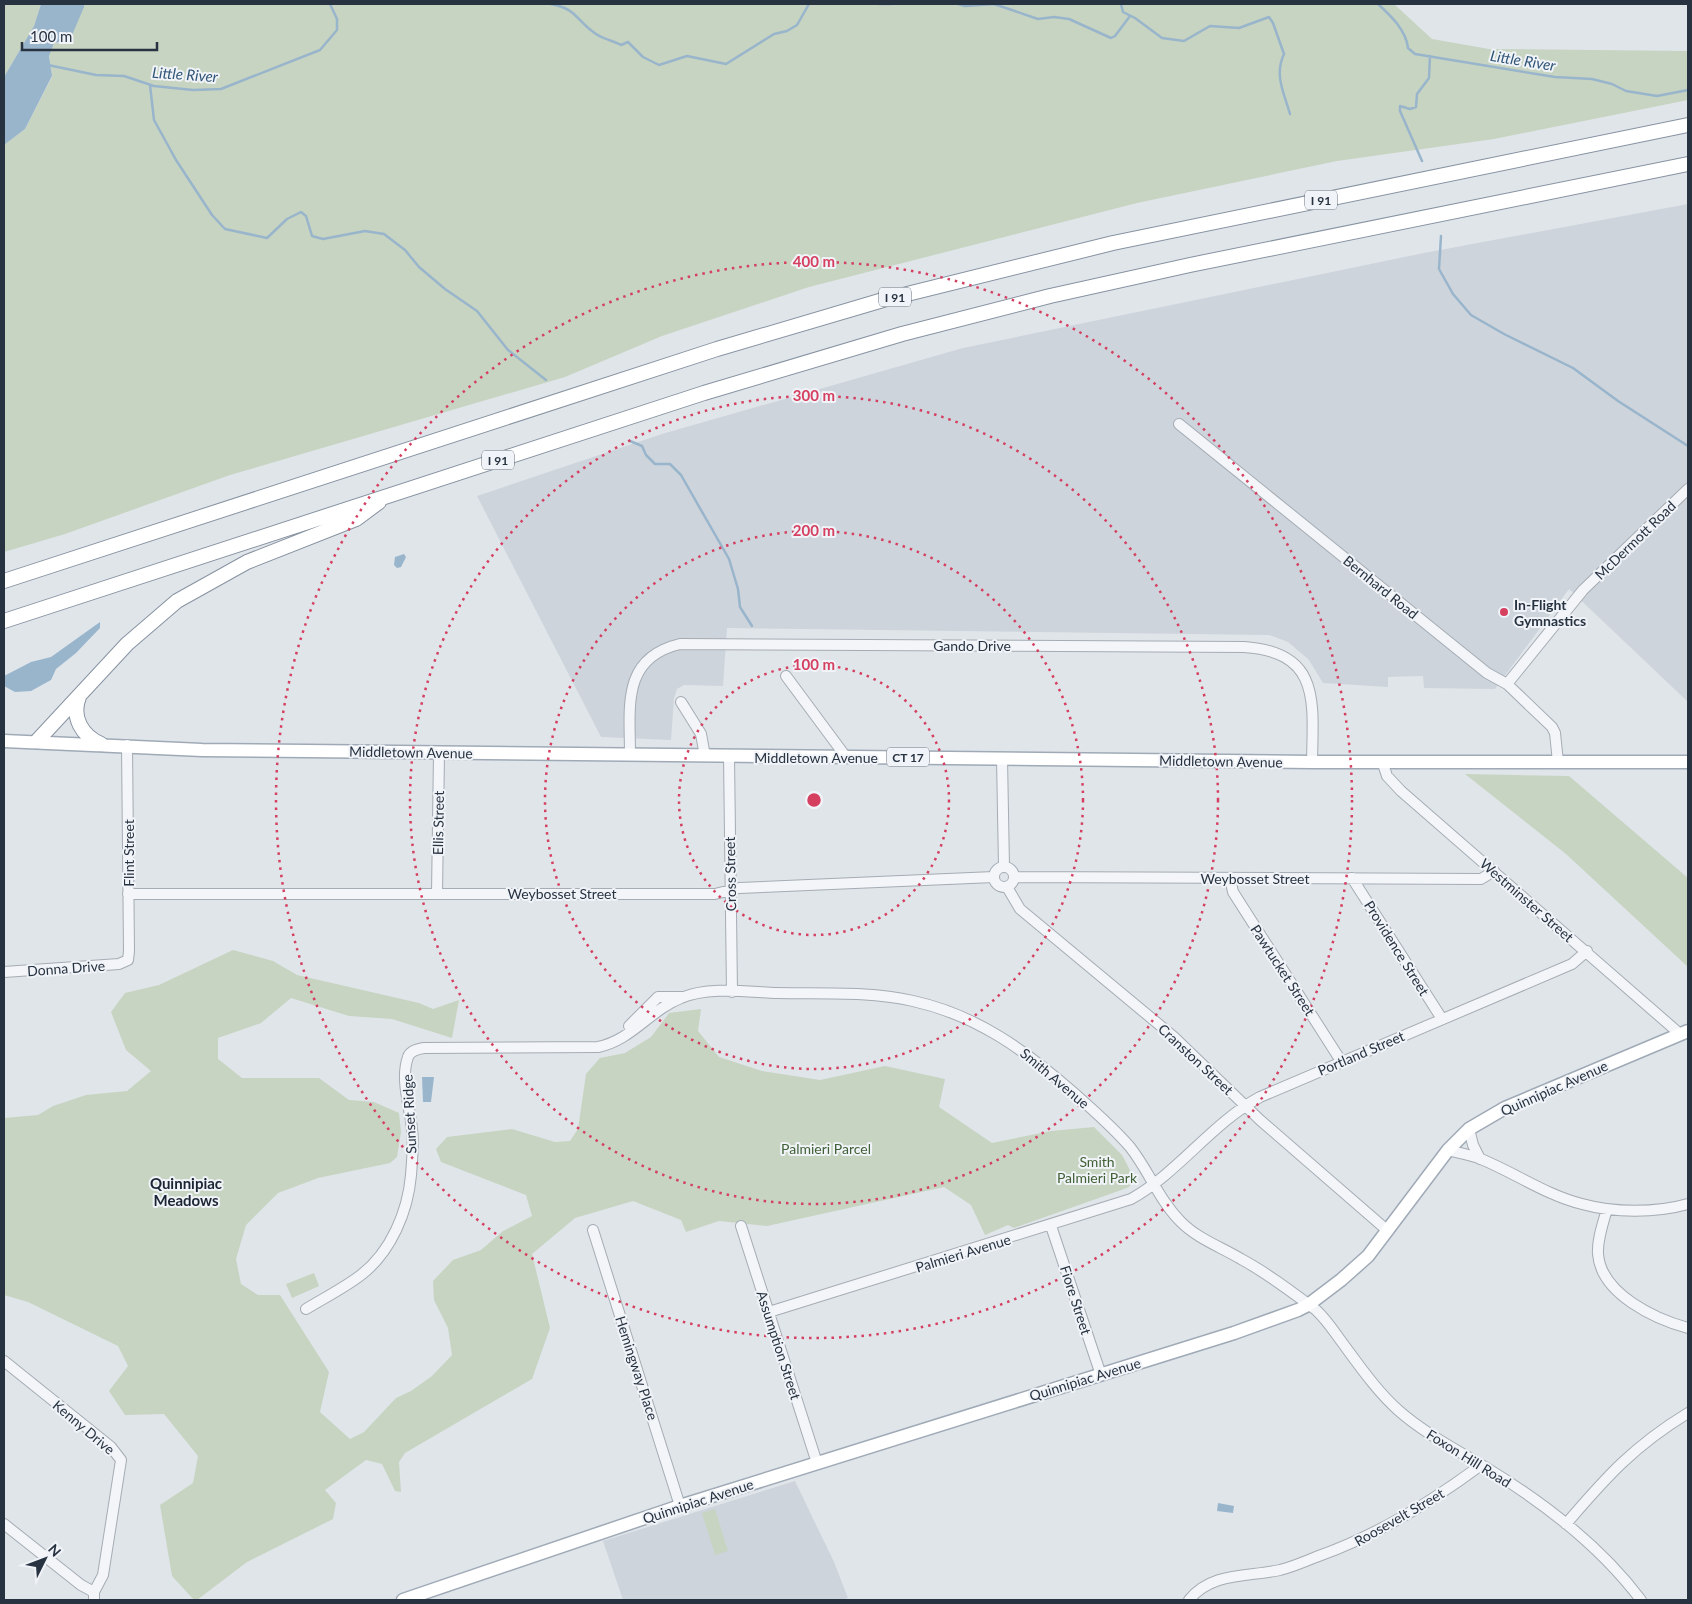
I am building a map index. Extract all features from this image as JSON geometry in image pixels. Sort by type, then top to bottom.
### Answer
[{"type":"highway","name":"I 91","points":[[4,581],[717,349],[883,300],[1007,267],[1159,233],[1688,125]]},
{"type":"highway","name":"I 91","points":[[4,621],[791,366],[986,312],[1190,265],[1688,164]]},
{"type":"highway","points":[[37,742],[137,634],[186,595],[264,554],[356,519],[385,497]]},
{"type":"highway","points":[[81,694],[76,709],[78,723],[88,736],[101,744]]},
{"type":"main road","name":"Middletown Avenue","points":[[4,741],[127,745],[202,750],[1312,762],[1688,762]]},
{"type":"main road","name":"Quinnipiac Avenue","points":[[403,1600],[680,1506],[1101,1375],[1257,1325],[1308,1305],[1359,1264],[1388,1231],[1448,1150],[1469,1129],[1505,1108],[1684,1032]]},
{"type":"street","name":"Bernhard Road","points":[[1179,424],[1487,673],[1507,684],[1552,727],[1555,733],[1558,762]]},
{"type":"street","name":"McDermott Road","points":[[1507,684],[1583,590],[1688,489]]},
{"type":"street","name":"Gando Drive","points":[[630,755],[630,699],[636,675],[647,659],[669,646],[680,644],[1244,647],[1271,650],[1282,655],[1301,671],[1312,695],[1312,762]]},
{"type":"street","points":[[786,676],[846,757]]},
{"type":"street","points":[[681,702],[701,734],[705,756]]},
{"type":"street","name":"Flint Street","points":[[127,745],[128,960]]},
{"type":"street","name":"Ellis Street","points":[[437,894],[439,752]]},
{"type":"street","name":"Cross Street","points":[[729,756],[732,992]]},
{"type":"street","points":[[1002,758],[1004,867]]},
{"type":"street","name":"Westminster Street","points":[[1382,761],[1387,776],[1401,791],[1684,1032]]},
{"type":"street","points":[[1004,867],[1012,871],[1014,877],[1013,882],[1007,887],[998,885],[994,877],[996,871],[1004,867]]},
{"type":"street","name":"Weybosset Street","points":[[1014,877],[1481,879],[1494,871]]},
{"type":"street","name":"Weybosset Street","points":[[128,894],[542,892],[715,894],[730,889],[994,877]]},
{"type":"street","name":"Pawtucket Street","points":[[1230,878],[1233,892],[1341,1061]]},
{"type":"street","name":"Providence Street","points":[[1352,878],[1442,1019]]},
{"type":"street","name":"Cranston Street","points":[[1007,887],[1020,909],[1174,1037],[1245,1105],[1388,1231]]},
{"type":"street","name":"Portland Street","points":[[1153,1184],[1235,1111],[1245,1105],[1341,1061],[1572,964],[1587,951]]},
{"type":"street","name":"Donna Drive","points":[[4,972],[120,964],[128,960]]},
{"type":"street","name":"Sunset Ridge","points":[[306,1309],[356,1279],[370,1267],[381,1254],[404,1214],[409,1192],[413,1146],[406,1082],[407,1063],[412,1052],[424,1048],[592,1047],[617,1040],[623,1031],[636,1021],[656,998],[665,995],[682,997],[732,992]]},
{"type":"street","name":"Smith Avenue","points":[[732,992],[883,996],[916,1001],[976,1022],[1029,1055],[1094,1111],[1129,1146],[1153,1184],[1185,1226],[1256,1267],[1308,1305]]},
{"type":"street","points":[[1469,1129],[1473,1145],[1480,1159]]},
{"type":"street","points":[[1448,1150],[1480,1159],[1572,1201],[1607,1209],[1658,1209],[1688,1204]]},
{"type":"street","name":"Palmieri Avenue","points":[[769,1312],[1051,1226],[1131,1199],[1153,1184]]},
{"type":"street","points":[[1607,1209],[1598,1254],[1604,1275],[1610,1286],[1631,1302],[1672,1323],[1688,1328]]},
{"type":"street","name":"Assumption Street","points":[[741,1226],[816,1463]]},
{"type":"street","name":"Fiore Street","points":[[1051,1226],[1101,1375]]},
{"type":"street","name":"Hemingway Place","points":[[593,1230],[680,1506]]},
{"type":"street","name":"Foxon Hill Road","points":[[1308,1305],[1324,1317],[1367,1376],[1399,1411],[1566,1524],[1610,1562],[1641,1600]]},
{"type":"street","name":"Kenny Drive","points":[[4,1361],[111,1447],[121,1460],[121,1470],[103,1575],[94,1596]]},
{"type":"street","points":[[1566,1524],[1604,1479],[1631,1452],[1657,1432],[1688,1413]]},
{"type":"street","name":"Roosevelt Street","points":[[1189,1600],[1196,1591],[1215,1580],[1281,1570],[1354,1544],[1405,1516],[1456,1484],[1481,1465]]},
{"type":"street","points":[[4,1524],[94,1596]]},
{"type":"shaded area","points":[[1688,204],[1688,702],[1569,589],[1495,689],[1424,688],[1423,676],[1388,677],[1388,687],[1323,683],[1309,660],[1288,642],[1269,635],[727,628],[723,686],[684,685],[677,689],[674,698],[671,740],[601,737],[477,496],[662,434],[963,348],[1424,253]]},
{"type":"shaded area","points":[[795,1481],[834,1562],[848,1598],[841,1600],[623,1600],[603,1541]]},
{"type":"green space","points":[[4,4],[41,4],[34,26],[4,77]]},
{"type":"green space","points":[[84,4],[1394,4],[1432,39],[1489,49],[1688,51],[1688,100],[1494,139],[1337,161],[1137,203],[809,287],[662,336],[565,377],[230,475],[65,534],[4,552],[4,145],[25,129],[52,77],[49,55],[54,43],[60,43]]},
{"type":"green space","points":[[1465,774],[1569,776],[1688,878],[1688,967],[1566,854]]},
{"type":"green space","points":[[233,950],[273,961],[297,975],[419,1003],[433,1009],[459,1000],[452,1038],[392,1019],[349,1016],[291,998],[261,1023],[218,1038],[218,1059],[242,1078],[319,1078],[349,1100],[374,1102],[399,1113],[401,1132],[397,1157],[390,1163],[318,1178],[278,1193],[246,1225],[236,1259],[241,1284],[258,1295],[280,1295],[329,1372],[320,1412],[350,1439],[364,1432],[396,1398],[411,1391],[432,1376],[452,1355],[448,1328],[434,1300],[433,1281],[453,1260],[481,1250],[503,1231],[532,1216],[526,1195],[441,1162],[436,1149],[447,1137],[512,1129],[555,1142],[570,1141],[578,1129],[586,1074],[600,1058],[625,1053],[651,1037],[669,1013],[701,1009],[698,1031],[719,1057],[762,1071],[820,1080],[885,1066],[945,1079],[939,1107],[992,1143],[1051,1131],[1094,1127],[1122,1155],[1133,1176],[1130,1186],[1127,1188],[1014,1228],[1008,1225],[985,1235],[971,1205],[944,1187],[767,1226],[719,1221],[686,1232],[681,1220],[633,1201],[575,1218],[532,1254],[550,1328],[532,1379],[405,1453],[399,1462],[401,1492],[395,1491],[382,1464],[366,1460],[325,1490],[336,1503],[333,1519],[247,1562],[197,1600],[194,1600],[172,1576],[160,1505],[193,1483],[198,1456],[164,1414],[125,1415],[109,1391],[128,1366],[118,1346],[28,1302],[4,1295],[4,1118],[38,1115],[53,1106],[86,1095],[127,1091],[151,1071],[126,1050],[111,1012],[125,993],[159,985]]},
{"type":"green space","points":[[314,1273],[319,1286],[292,1298],[286,1284]]},
{"type":"green space","points":[[715,1509],[728,1551],[715,1555],[702,1513]]},
{"type":"water","points":[[41,4],[84,4],[84,7],[70,40],[54,43],[49,56],[52,76],[25,129],[4,145],[4,77],[34,26]]},
{"type":"water","points":[[404,554],[406,557],[401,567],[397,568],[394,565],[395,557]]},
{"type":"water","points":[[100,622],[100,628],[76,653],[56,669],[51,680],[31,691],[15,692],[4,686],[4,676],[31,662],[51,657]]},
{"type":"water","points":[[422,1077],[434,1077],[431,1102],[423,1102]]},
{"type":"water","points":[[1218,1503],[1234,1506],[1233,1513],[1217,1511]]},
{"type":"waterway","name":"Little River","points":[[48,65],[96,75],[124,76],[154,86],[193,90],[221,89],[320,50],[337,30],[337,19],[330,4]]},
{"type":"waterway","points":[[551,4],[572,12],[599,36],[621,45],[628,42],[643,57],[659,65],[687,56],[726,64],[774,34],[787,31],[797,25],[809,4]]},
{"type":"waterway","points":[[879,4],[891,4]]},
{"type":"waterway","points":[[958,4],[965,6],[994,4],[1038,19],[1054,17],[1069,19],[1111,38],[1115,36],[1130,16]]},
{"type":"waterway","points":[[1121,4],[1123,12],[1135,18],[1162,38],[1184,41],[1210,26],[1239,28],[1269,17],[1284,54],[1281,62],[1280,77],[1290,114]]},
{"type":"waterway","name":"Little River","points":[[1378,4],[1397,24],[1407,41],[1408,48],[1415,54],[1555,77],[1592,79],[1612,84],[1626,91],[1657,96],[1688,90]]},
{"type":"waterway","points":[[1422,161],[1400,111],[1400,106],[1410,109],[1416,107],[1417,94],[1429,78],[1430,56]]},
{"type":"waterway","points":[[150,85],[154,120],[176,160],[212,215],[225,229],[267,238],[287,219],[301,212],[306,216],[312,236],[323,239],[365,231],[384,234],[405,250],[419,267],[445,289],[477,311],[508,350],[546,380]]},
{"type":"waterway","points":[[1441,236],[1439,269],[1453,294],[1471,315],[1504,334],[1573,368],[1618,401],[1688,446]]},
{"type":"waterway","points":[[630,441],[642,446],[646,455],[655,464],[670,464],[681,475],[729,559],[738,589],[740,607],[752,626]]},
{"type":"place","name":"In-Flight Gymnastics","points":[[1504,612]]},
{"type":"district","name":"Quinnipiac Meadows","points":[[186,1192]]},
{"type":"park label","name":"Palmieri Parcel","points":[[826,1148]]},
{"type":"park label","name":"Smith Palmieri Park","points":[[1097,1170]]}]
